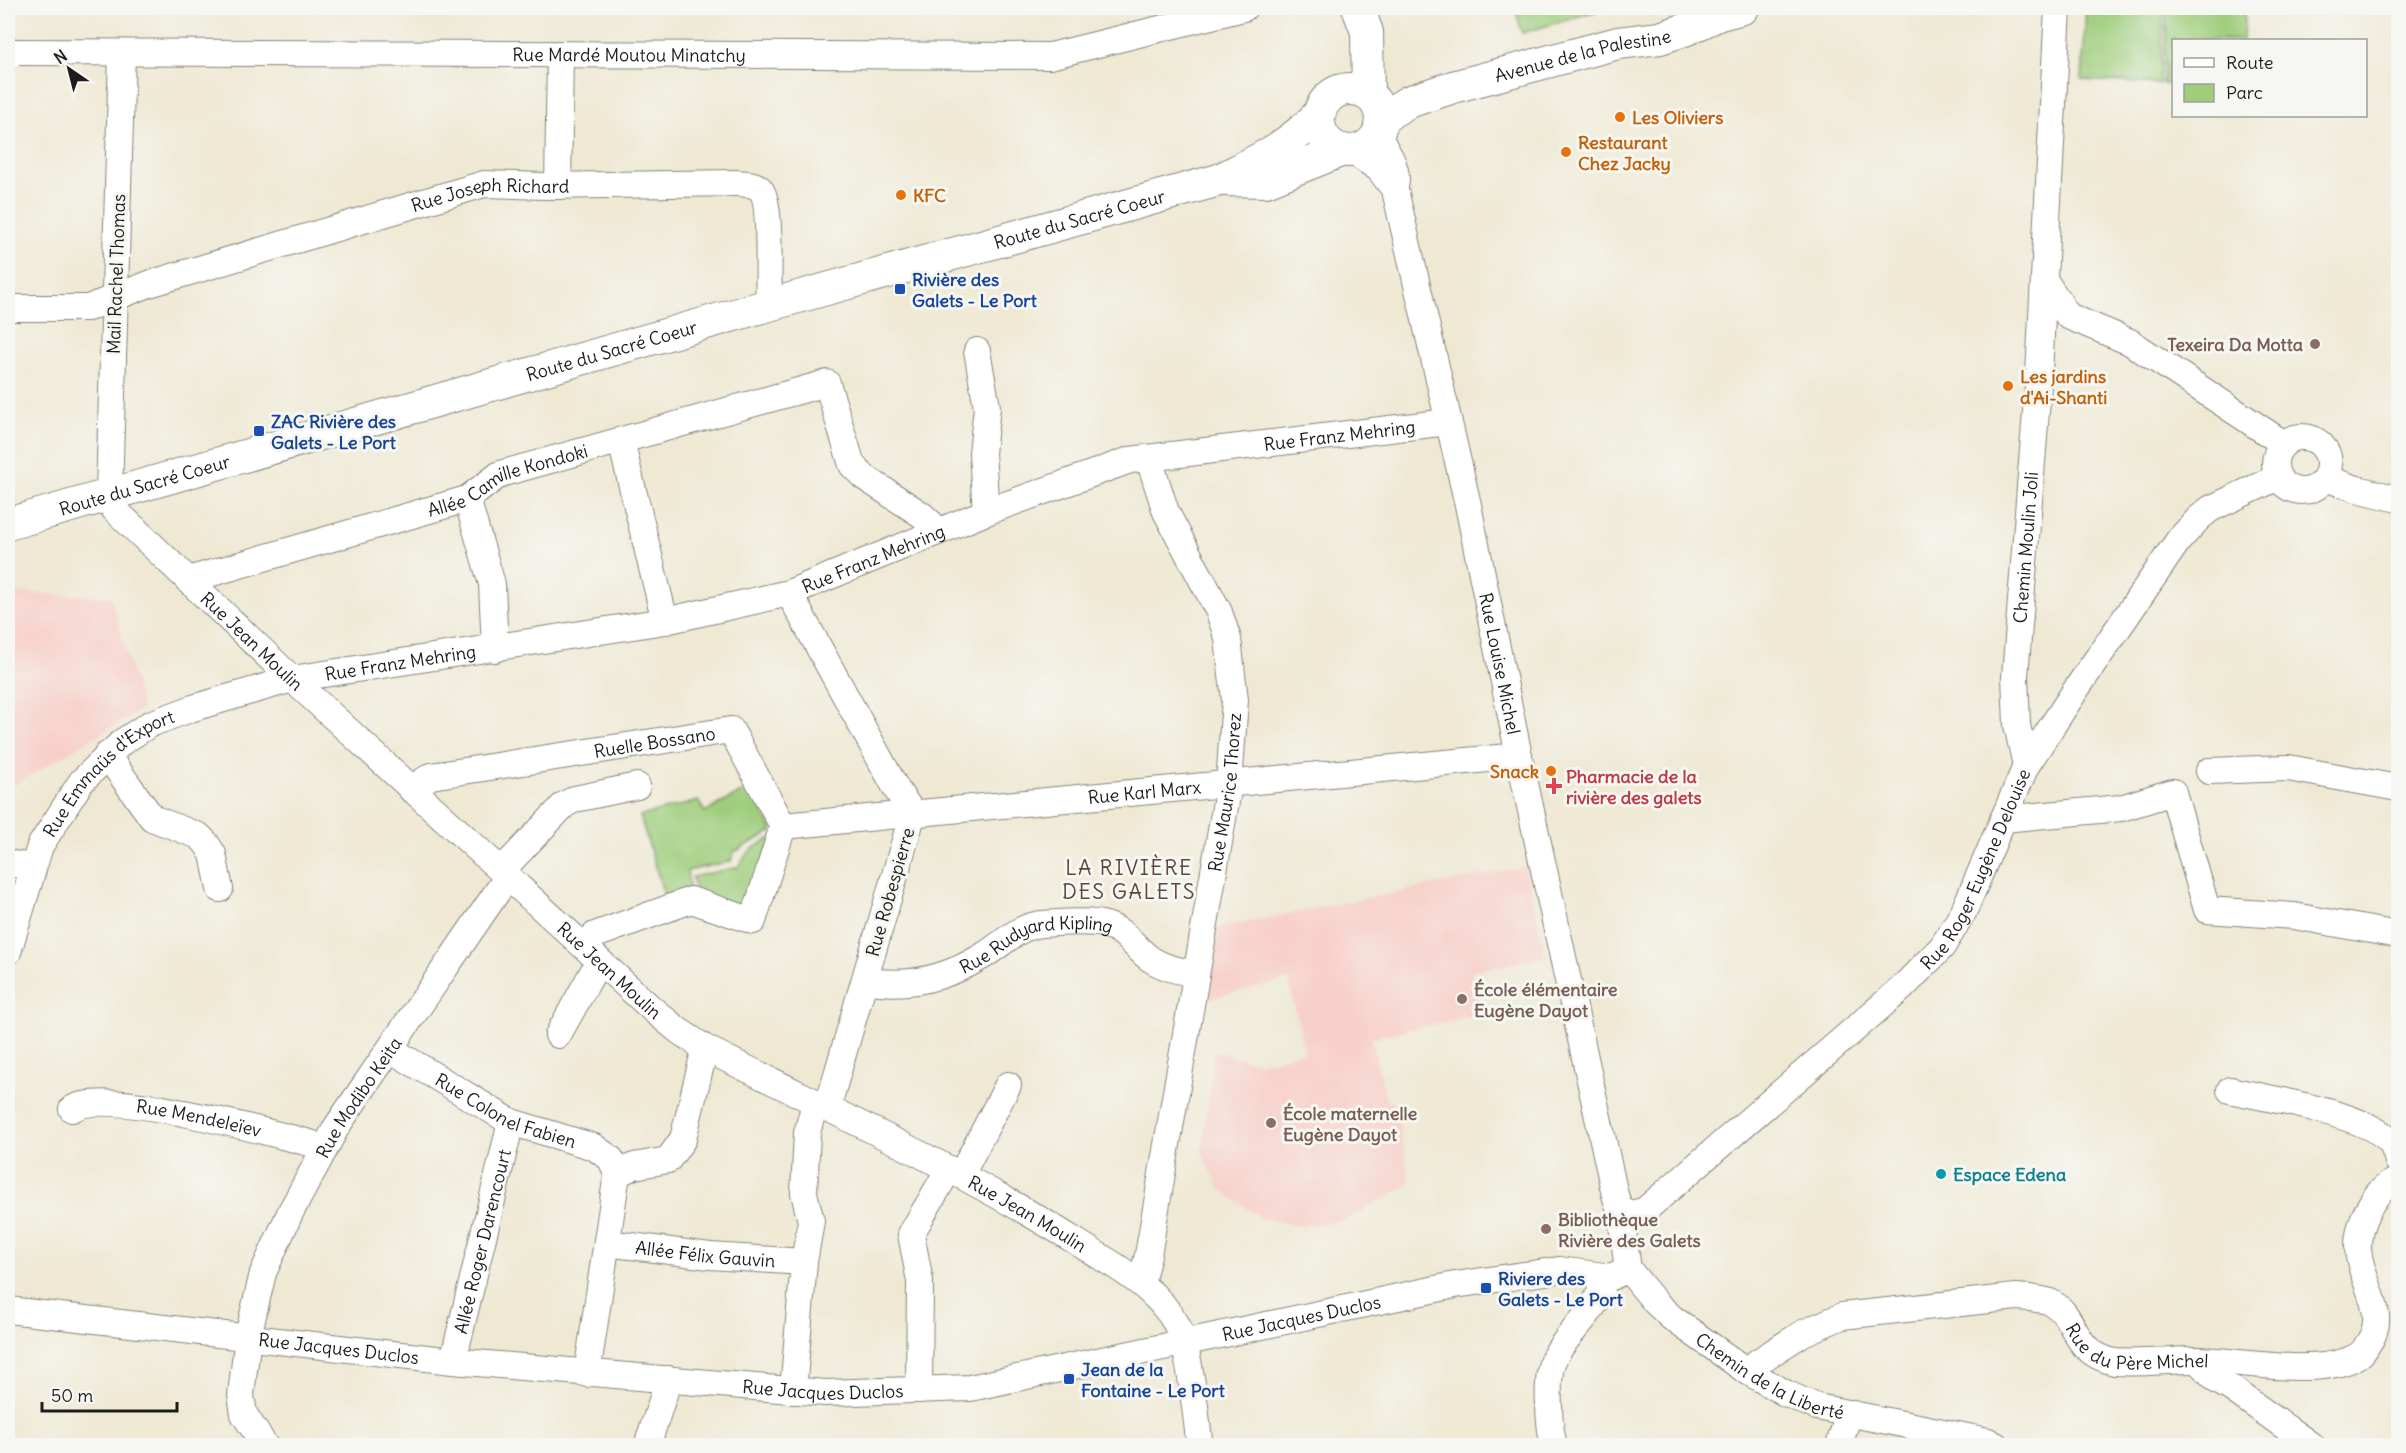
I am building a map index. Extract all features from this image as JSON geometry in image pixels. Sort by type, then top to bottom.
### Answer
[{"type":"main road","points":[[1348,8],[1362,120]]},
{"type":"main road","points":[[1358,8],[1367,32],[1362,120]]},
{"type":"main road","name":"Avenue de la Palestine","points":[[1362,120],[1388,114],[1408,102],[1453,87],[1618,43],[1660,38],[1720,14],[1743,8]]},
{"type":"main road","name":"Route du Sacré Coeur","points":[[8,524],[769,305],[1219,180],[1300,134],[1319,114],[1326,99],[1362,120],[1266,181],[1219,180]]},
{"type":"main road","points":[[1319,114],[1321,134],[1327,141],[1362,120]]},
{"type":"street","name":"Rue Mardé Moutou Minatchy","points":[[8,52],[1050,56],[1244,8]]},
{"type":"street","name":"Chemin Moulin Joli","points":[[2026,766],[2017,725],[2015,676],[2042,328],[2058,8]]},
{"type":"street","name":"Mail Rachel Thomas","points":[[109,495],[122,53]]},
{"type":"street","points":[[558,186],[560,54]]},
{"type":"street","name":"Rue Louise Michel","points":[[1362,120],[1395,168],[1397,178],[1395,190],[1480,562],[1519,756],[1620,1210]]},
{"type":"street","name":"Rue Joseph Richard","points":[[8,308],[88,308],[149,284],[484,184],[558,186],[736,183],[760,188],[765,197],[768,215],[769,305]]},
{"type":"street","points":[[2045,281],[2068,316],[2130,342],[2284,444]]},
{"type":"street","points":[[2042,328],[2050,322],[2068,316]]},
{"type":"street","points":[[977,351],[987,407],[982,453],[986,512]]},
{"type":"street","name":"Allée Camille Kondoki","points":[[188,580],[466,499],[500,474],[827,383],[852,465],[864,477],[922,515],[939,531]]},
{"type":"street","name":"Rue Franz Mehring","points":[[292,679],[665,621],[789,593],[986,512],[1130,460],[1448,422]]},
{"type":"street","points":[[2300,437],[2317,441],[2327,454],[2329,462],[2325,478],[2320,484],[2306,490],[2290,488],[2278,477],[2276,459],[2284,444],[2300,437]]},
{"type":"street","points":[[621,441],[665,621]]},
{"type":"street","name":"Rue Maurice Thorez","points":[[1141,1283],[1148,1255],[1229,784],[1235,700],[1228,639],[1212,597],[1181,544],[1166,512],[1149,459]]},
{"type":"street","name":"Rue Roger Eugène Delouise","points":[[1620,1210],[1630,1214],[1644,1211],[1902,988],[1942,946],[1955,928],[2026,766],[2077,688],[2188,529],[2210,509],[2278,477]]},
{"type":"street","points":[[2325,478],[2398,499]]},
{"type":"street","name":"Rue Jean Moulin","points":[[109,495],[114,509],[292,679],[652,1009],[679,1031],[705,1048],[955,1172],[1036,1216],[1141,1283],[1166,1309],[1177,1325],[1184,1342],[1200,1446]]},
{"type":"street","points":[[466,499],[492,584],[495,649]]},
{"type":"street","name":"Rue Robespierre","points":[[789,593],[898,792],[913,813],[865,980],[821,1106],[807,1133],[804,1193],[811,1221],[804,1262],[793,1391]]},
{"type":"street","name":"Rue Emmaüs d'Export","points":[[8,952],[40,846],[81,782],[107,755],[150,724],[230,695],[292,679]]},
{"type":"street","name":"Ruelle Bossano","points":[[411,789],[431,776],[731,730],[783,826]]},
{"type":"street","points":[[107,755],[152,818],[199,836],[206,843],[213,854],[220,889]]},
{"type":"street","name":"Rue Karl Marx","points":[[783,826],[1519,756]]},
{"type":"street","points":[[2209,771],[2288,768],[2398,788]]},
{"type":"street","name":"Rue Modibo Keita","points":[[265,1446],[244,1414],[241,1395],[248,1336],[263,1273],[290,1212],[337,1126],[505,873],[564,805],[575,799],[637,786]]},
{"type":"street","points":[[2003,819],[2121,808],[2173,792],[2207,910],[2294,916],[2398,935]]},
{"type":"street","points":[[558,1035],[592,953],[595,935],[691,900],[753,921],[783,826]]},
{"type":"street","points":[[8,863],[32,867]]},
{"type":"street","name":"Rue Rudyard Kipling","points":[[865,980],[885,984],[902,984],[935,978],[981,957],[1029,926],[1075,923],[1105,924],[1121,931],[1150,959],[1168,968],[1196,974]]},
{"type":"street","points":[[587,1374],[617,1174],[634,1166],[668,1160],[683,1139],[705,1048]]},
{"type":"street","name":"Rue Colonel Fabien","points":[[390,1049],[511,1122],[594,1147],[610,1159],[617,1174]]},
{"type":"street","points":[[919,1390],[920,1281],[912,1234],[955,1172],[1008,1085]]},
{"type":"street","points":[[2230,1090],[2326,1111],[2369,1126],[2391,1141],[2398,1161]]},
{"type":"street","name":"Rue Mendeleïev","points":[[72,1109],[80,1103],[100,1102],[198,1115],[310,1143],[324,1150]]},
{"type":"street","name":"Allée Roger Darencourt","points":[[453,1361],[511,1122]]},
{"type":"street","name":"Rue du Père Michel","points":[[1745,1370],[1803,1333],[1842,1316],[2016,1297],[2037,1299],[2055,1306],[2062,1312],[2085,1348],[2102,1359],[2128,1363],[2197,1360],[2299,1367],[2341,1363],[2360,1355],[2373,1338],[2378,1321],[2362,1269],[2358,1245],[2362,1221],[2375,1195],[2398,1180]]},
{"type":"street","points":[[1554,1446],[1550,1432],[1550,1367],[1563,1344],[1595,1305],[1616,1273],[1620,1210]]},
{"type":"street","name":"Allée Félix Gauvin","points":[[607,1243],[710,1256],[804,1262]]},
{"type":"street","name":"Rue Jacques Duclos","points":[[8,1310],[453,1361],[825,1393],[969,1388],[1455,1285],[1559,1270],[1616,1273]]},
{"type":"street","name":"Chemin de la Liberté","points":[[1616,1273],[1655,1302],[1672,1318],[1745,1370],[1785,1393],[1817,1407],[1988,1441],[1997,1446]]},
{"type":"street","points":[[2197,1360],[2218,1382],[2232,1389],[2312,1446]]},
{"type":"street","points":[[647,1446],[669,1379]]},
{"type":"street","points":[[1839,1446],[1850,1413]]},
{"type":"shaded area","points":[[8,592],[111,597],[142,709],[8,789]]},
{"type":"shaded area","points":[[1525,867],[1546,957],[1471,971],[1482,1014],[1371,1038],[1387,1102],[1395,1102],[1410,1184],[1342,1221],[1299,1226],[1261,1218],[1220,1189],[1202,1152],[1214,1051],[1260,1063],[1304,1052],[1289,980],[1202,1000],[1216,928]]},
{"type":"green space","points":[[1515,8],[1607,8],[1522,33]]},
{"type":"green space","points":[[2086,8],[2164,8],[2160,84],[2082,80]]},
{"type":"green space","points":[[2167,8],[2245,8],[2243,39],[2172,39],[2172,84],[2163,84]]},
{"type":"green space","points":[[750,788],[773,831],[734,852],[731,861],[687,871],[690,892],[665,898],[640,816],[698,801],[705,812]]},
{"type":"green space","points":[[779,835],[759,894],[738,912],[697,896],[692,877],[738,867],[755,847]]},
{"type":"place","name":"Les Oliviers","points":[[1620,117]]},
{"type":"place","name":"Restaurant Chez Jacky","points":[[1566,152]]},
{"type":"place","name":"KFC","points":[[901,195]]},
{"type":"place","name":"Rivière des Galets - Le Port","points":[[900,289]]},
{"type":"place","name":"Texeira Da Motta","points":[[2315,344]]},
{"type":"place","name":"Les jardins d'Ai-Shanti","points":[[2008,386]]},
{"type":"place","name":"ZAC Rivière des Galets - Le Port","points":[[259,431]]},
{"type":"place","name":"Snack","points":[[1551,771]]},
{"type":"place","name":"Pharmacie de la rivière des galets","points":[[1554,786]]},
{"type":"place","name":"École élémentaire Eugène Dayot","points":[[1462,999]]},
{"type":"place","name":"École maternelle Eugène Dayot","points":[[1271,1123]]},
{"type":"place","name":"Espace Edena","points":[[1941,1174]]},
{"type":"place","name":"Bibliothèque Rivière des Galets","points":[[1546,1229]]},
{"type":"place","name":"Riviere des Galets - Le Port","points":[[1486,1288]]},
{"type":"place","name":"Jean de la Fontaine - Le Port","points":[[1069,1379]]},
{"type":"district","name":"LA RIVIÈRE DES GALETS","points":[[1129,879]]}]
